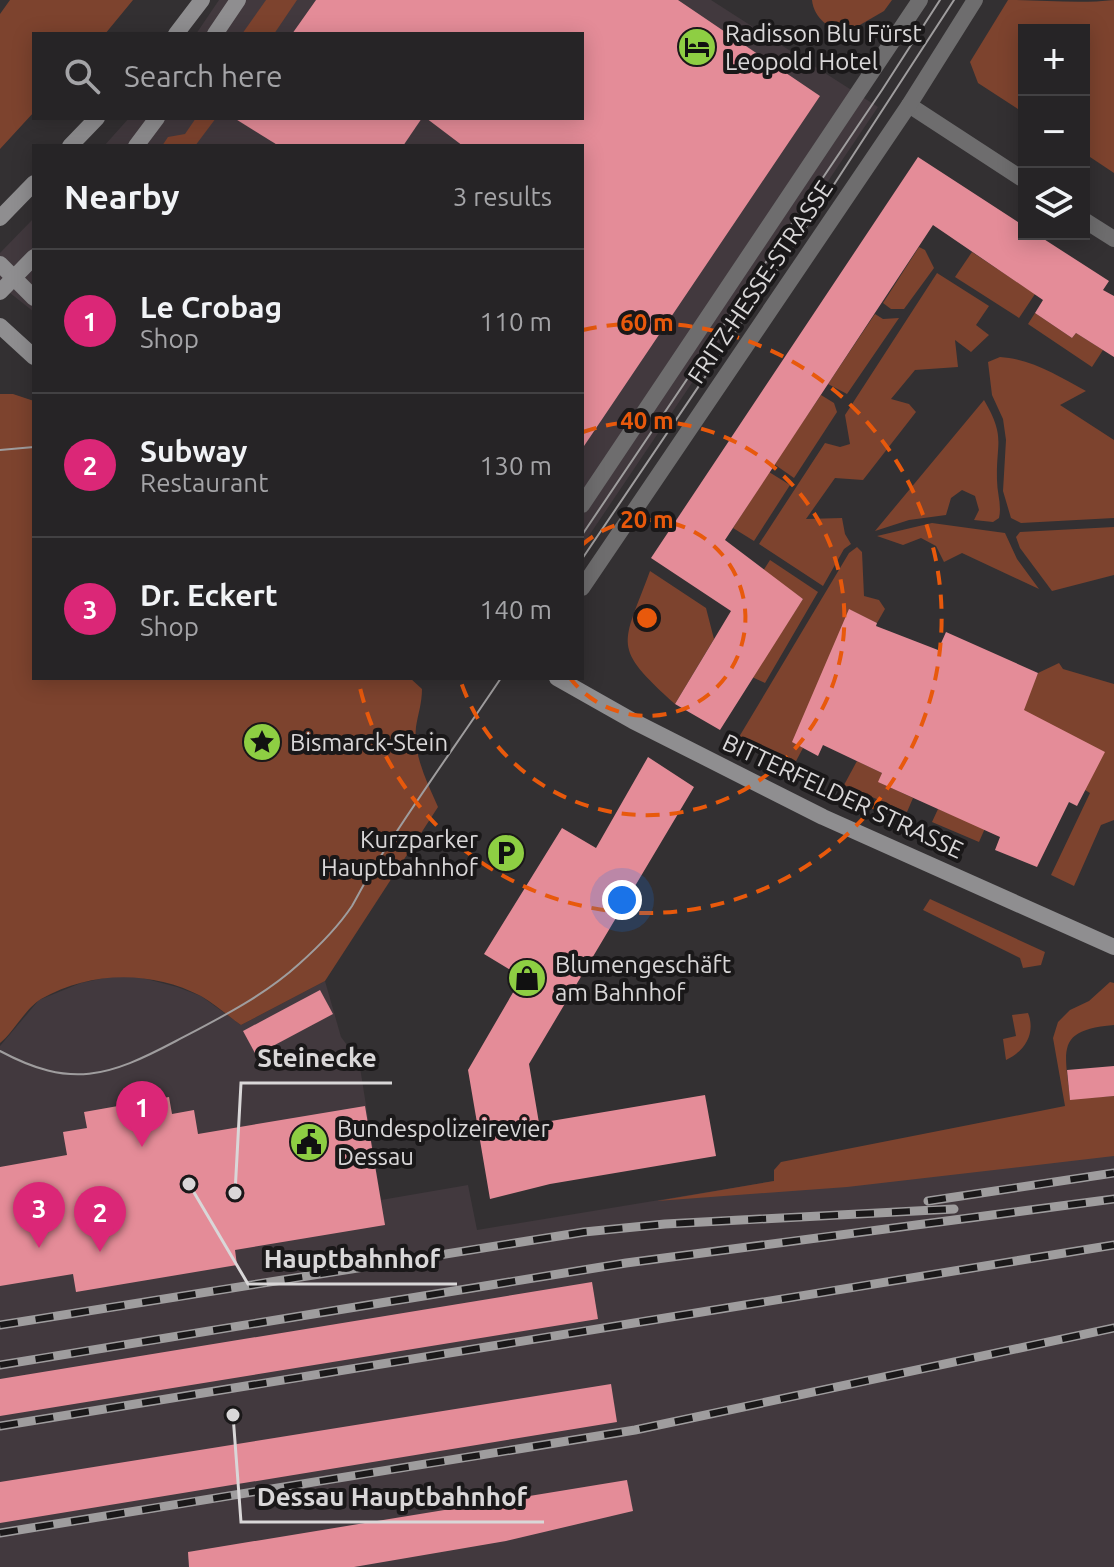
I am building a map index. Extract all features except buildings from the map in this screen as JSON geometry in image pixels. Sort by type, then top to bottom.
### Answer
[{"type":"street","points":[[178,32],[202,0]]},
{"type":"street","points":[[216,32],[238,0]]},
{"type":"street","name":"FRITZ-HESSE-STRASSE","points":[[584,502],[920,0]]},
{"type":"street","name":"FRITZ-HESSE-STRASSE","points":[[584,585],[909,105],[975,0]]},
{"type":"street","points":[[909,105],[1018,176]]},
{"type":"street","points":[[72,144],[95,120]]},
{"type":"street","points":[[138,144],[156,120]]},
{"type":"street","points":[[0,218],[32,185]]},
{"type":"street","points":[[1090,224],[1114,239]]},
{"type":"street","points":[[0,292],[32,259]]},
{"type":"street","points":[[0,264],[32,296]]},
{"type":"street","points":[[0,326],[32,355]]},
{"type":"street","name":"BITTERFELDER STRASSE","points":[[561,680],[658,734],[823,817],[1114,947]]},
{"type":"shaded area","points":[[10,0],[133,0],[107,32],[32,32],[32,114],[0,149],[0,14]]},
{"type":"shaded area","points":[[219,0],[711,0],[878,107],[584,543],[584,144],[106,144],[127,120],[584,120],[584,32],[197,32]]},
{"type":"shaded area","points":[[266,0],[297,0],[275,32],[243,32]]},
{"type":"shaded area","points":[[812,0],[892,0],[884,11],[846,33],[824,22],[816,13]]},
{"type":"shaded area","points":[[1008,0],[1114,0],[1114,173],[1090,157],[1090,24],[1018,24],[1018,109],[978,83],[970,62]]},
{"type":"shaded area","points":[[195,120],[214,120],[196,144],[163,144],[168,137],[185,134]]},
{"type":"shaded area","points":[[32,220],[32,310],[0,285],[0,253]]},
{"type":"shaded area","points":[[919,247],[925,250],[934,268],[904,309],[891,309],[883,303]]},
{"type":"shaded area","points":[[972,252],[1035,294],[1019,318],[955,277]]},
{"type":"shaded area","points":[[937,273],[989,306],[976,325],[989,335],[971,352],[955,340],[958,367],[915,370],[891,399],[909,404],[916,412],[863,480],[835,478],[806,519],[842,518],[851,544],[844,549],[823,586],[759,544],[825,443],[840,447],[850,444],[845,415]]},
{"type":"shaded area","points":[[1035,313],[1072,338],[1076,333],[1103,350],[1092,367],[1028,324]]},
{"type":"shaded area","points":[[875,314],[883,319],[899,318],[847,394],[828,384]]},
{"type":"shaded area","points":[[1000,357],[1034,365],[1086,391],[1060,405],[1114,440],[1114,518],[1021,523],[1011,518],[1003,491],[1006,440],[1003,419],[992,395],[988,362]]},
{"type":"shaded area","points":[[0,394],[13,394],[32,400],[32,680],[412,680],[422,689],[416,727],[417,748],[438,807],[325,981],[241,1025],[206,999],[182,988],[141,978],[100,979],[80,983],[41,999],[0,1043]]},
{"type":"shaded area","points":[[821,395],[834,403],[837,412],[794,478],[774,464]]},
{"type":"shaded area","points":[[984,400],[998,432],[999,518],[993,522],[974,520],[979,510],[975,496],[962,490],[951,498],[946,515],[909,520],[875,531]]},
{"type":"shaded area","points":[[769,472],[790,485],[754,541],[733,528]]},
{"type":"shaded area","points":[[932,523],[1005,533],[1017,559],[1039,589],[962,553],[944,562],[936,546],[921,538],[903,545],[877,536]]},
{"type":"shaded area","points":[[1114,527],[1114,575],[1052,591],[1020,548],[1016,537],[1020,532]]},
{"type":"shaded area","points":[[857,547],[862,552],[864,596],[879,600],[885,609],[877,623],[850,610],[793,742],[803,748],[795,763],[739,737],[849,553]]},
{"type":"shaded area","points":[[770,560],[818,592],[765,683],[752,677],[803,599],[763,571]]},
{"type":"shaded area","points":[[650,571],[706,608],[714,639],[675,704],[640,669],[628,644],[633,616]]},
{"type":"shaded area","points":[[1059,663],[1063,669],[1114,684],[1114,820],[1101,825],[1074,886],[1051,875],[1090,793],[1085,790],[1013,764],[979,842],[932,822],[938,809],[972,823],[1038,673]]},
{"type":"shaded area","points":[[857,761],[882,773],[879,782],[913,798],[907,812],[844,785]]},
{"type":"shaded area","points":[[930,899],[1045,952],[1041,965],[1023,968],[1020,958],[923,910]]},
{"type":"shaded area","points":[[113,976],[139,977],[201,996],[241,1025],[325,981],[341,1037],[359,1061],[381,1200],[468,1185],[477,1230],[774,1181],[1114,1108],[1114,1567],[0,1567],[0,1046],[39,1000],[81,983]]},
{"type":"shaded area","points":[[1110,982],[1114,983],[1114,1025],[1082,1032],[1073,1038],[1068,1046],[1066,1067],[1070,1099],[1114,1096],[1114,1156],[847,1187],[657,1201],[774,1181],[774,1170],[781,1162],[1065,1106],[1053,1038],[1058,1022]]},
{"type":"shaded area","points":[[1028,1013],[1031,1028],[1027,1041],[1019,1052],[1006,1060],[1003,1039],[1016,1036],[1012,1015]]},
{"type":"tram line","points":[[584,532],[940,0]]},
{"type":"tram line","points":[[584,556],[807,226],[954,0]]},
{"type":"tram line","points":[[0,450],[32,447]]},
{"type":"tram line","points":[[0,1051],[48,1071],[89,1074],[109,1070],[176,1041],[240,1006],[285,976],[313,951],[352,906],[394,836],[500,680]]},
{"type":"railway","points":[[928,1201],[1114,1173]]},
{"type":"railway","points":[[0,1365],[626,1263],[1114,1199]]},
{"type":"railway","points":[[0,1325],[584,1232],[665,1224],[954,1209]]},
{"type":"railway","points":[[0,1426],[1114,1245]]},
{"type":"railway","points":[[0,1533],[635,1430],[1114,1328]]},
{"type":"place","name":"Radisson Blu Fürst Leopold Hotel","points":[[697,47]]},
{"type":"place","name":"Bismarck-Stein","points":[[262,742]]},
{"type":"place","name":"Kurzparker Hauptbahnhof","points":[[506,853]]},
{"type":"place","name":"Blumengeschäft am Bahnhof","points":[[527,978]]},
{"type":"place","name":"Bundespolizeirevier Dessau","points":[[309,1142]]},
{"type":"place","name":"Le Crobag","points":[[142,1147]]},
{"type":"place","name":"Hauptbahnhof","points":[[189,1184]]},
{"type":"place","name":"Steinecke","points":[[235,1193]]},
{"type":"place","name":"Dr. Eckert","points":[[39,1248]]},
{"type":"place","name":"Subway","points":[[100,1252]]},
{"type":"place","name":"Dessau Hauptbahnhof","points":[[233,1415]]}]
